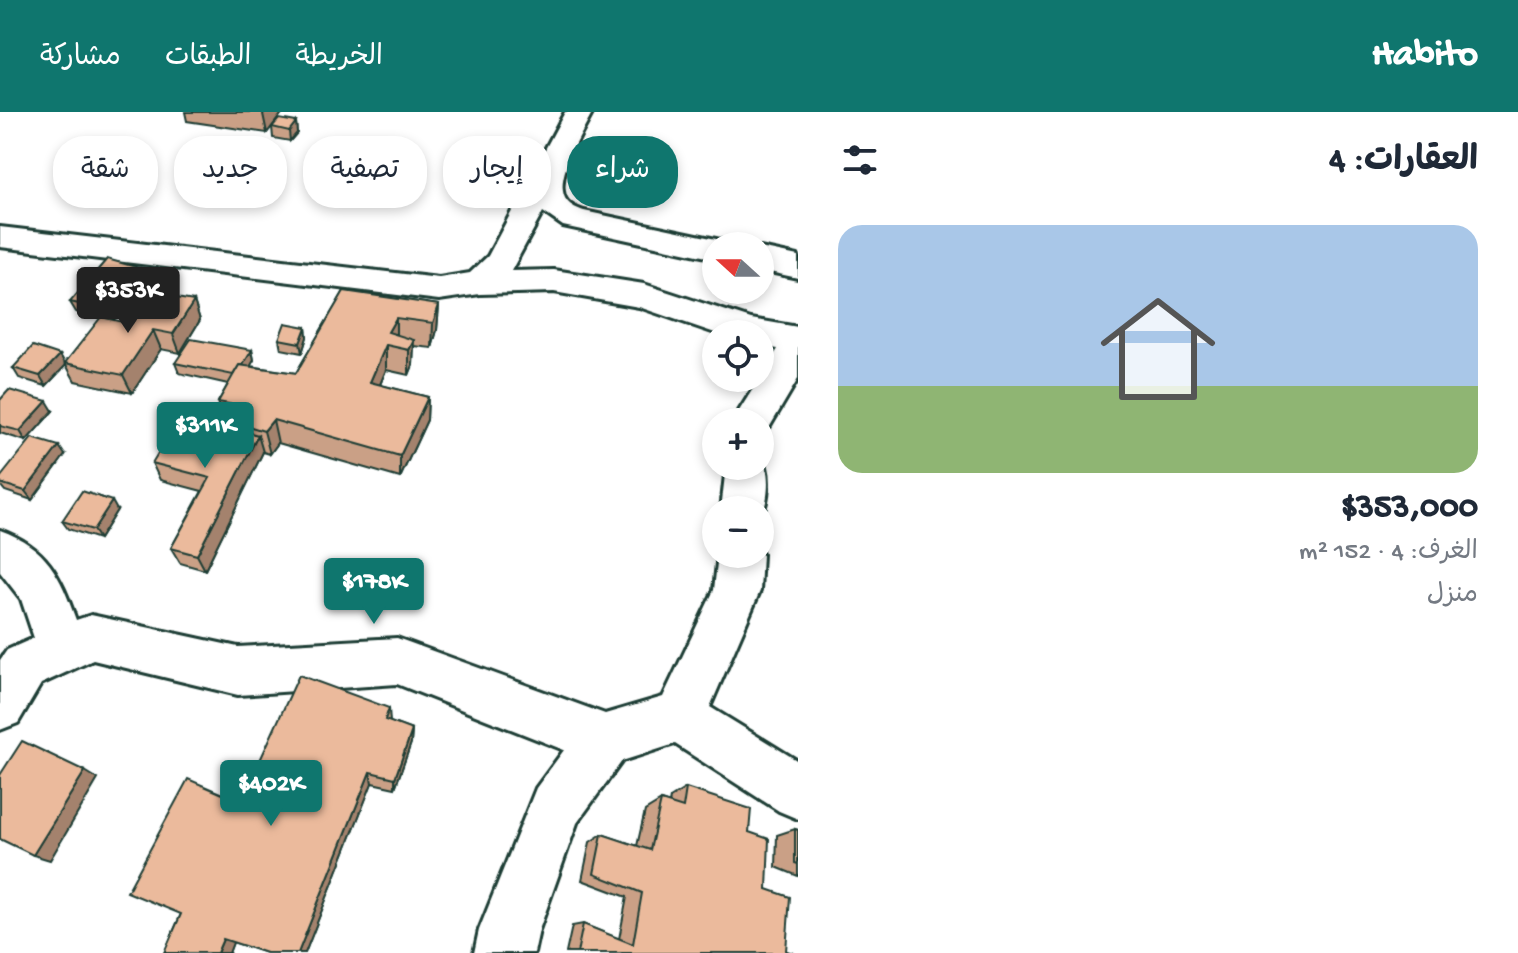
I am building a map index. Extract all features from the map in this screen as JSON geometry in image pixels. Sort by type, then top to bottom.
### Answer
[{"type":"street","points":[[551,171],[579,112]]},
{"type":"street","points":[[551,202],[554,209],[574,219],[702,246]]},
{"type":"street","points":[[480,283],[501,262],[530,210],[644,296]]},
{"type":"street","points":[[0,237],[439,289],[480,283],[554,281],[644,296],[748,331],[798,340]]},
{"type":"street","points":[[774,262],[798,267]]},
{"type":"street","points":[[761,408],[798,348]]},
{"type":"street","points":[[0,549],[17,555],[46,598],[62,650]]},
{"type":"street","points":[[504,953],[509,930],[555,807],[605,740],[680,717],[737,591],[739,568]]},
{"type":"street","points":[[0,705],[24,667],[91,637],[238,671],[397,661],[605,740]]},
{"type":"street","points":[[680,717],[798,792]]},
{"type":"building","points":[[279,119],[296,122],[289,131],[272,127]]},
{"type":"building","points":[[107,259],[143,269],[108,310],[70,302]]},
{"type":"building","points":[[344,291],[439,305],[433,323],[396,318],[388,332],[414,340],[409,350],[386,345],[370,382],[428,397],[400,456],[273,420],[264,431],[232,421],[240,406],[218,402],[239,365],[296,373]]},
{"type":"building","points":[[153,294],[194,301],[173,334],[153,330],[123,375],[65,363],[101,317],[131,324]]},
{"type":"building","points":[[285,323],[306,327],[300,343],[279,339]]},
{"type":"building","points":[[191,339],[252,350],[233,375],[175,363]]},
{"type":"building","points":[[33,346],[60,355],[40,376],[13,368]]},
{"type":"building","points":[[9,390],[47,401],[20,431],[0,426],[0,400]]},
{"type":"building","points":[[181,415],[258,435],[197,555],[171,548],[210,478],[152,463]]},
{"type":"building","points":[[32,438],[59,446],[25,491],[0,483],[0,478]]},
{"type":"building","points":[[82,491],[112,501],[93,530],[62,521]]},
{"type":"building","points":[[299,675],[389,708],[385,720],[412,730],[395,778],[370,772],[298,953],[266,953],[223,939],[217,953],[164,953],[181,914],[127,892],[188,779],[241,802]]},
{"type":"building","points":[[22,741],[85,771],[33,855],[0,839],[0,775]]},
{"type":"building","points":[[686,788],[751,809],[749,832],[769,839],[767,889],[790,897],[786,951],[793,953],[577,953],[583,924],[633,944],[642,893],[594,874],[602,834],[650,850],[661,801],[683,808]]},
{"type":"building","points":[[795,829],[798,830],[798,864],[795,863]]}]
